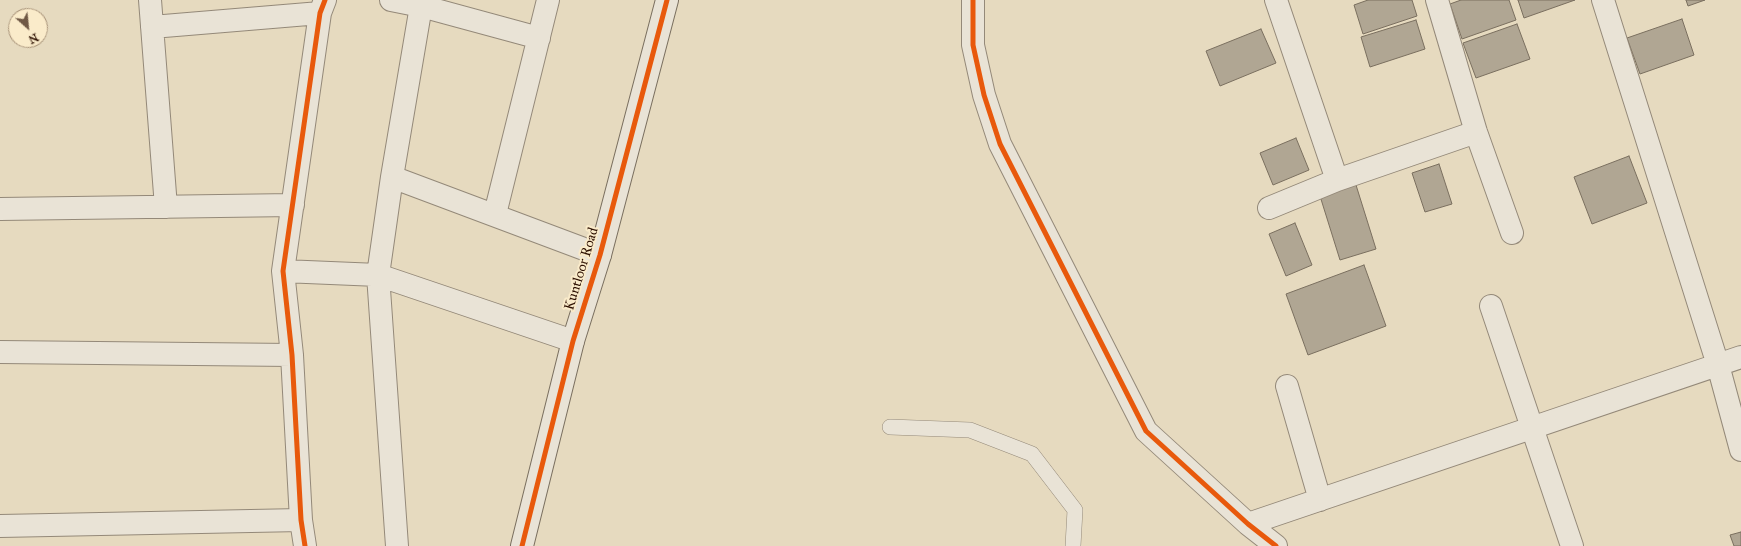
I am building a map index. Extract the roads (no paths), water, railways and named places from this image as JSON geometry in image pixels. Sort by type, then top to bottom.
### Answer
[{"type":"street","points":[[150,0],[166,207]]},
{"type":"street","points":[[391,0],[421,6],[539,38]]},
{"type":"street","points":[[495,214],[548,0]]},
{"type":"street","name":"Kuntloor Road","points":[[522,546],[573,341],[600,255],[667,0]]},
{"type":"street","points":[[973,0],[973,45],[984,95],[1000,144],[1146,431],[1248,524],[1276,546]]},
{"type":"street","points":[[1276,0],[1337,180]]},
{"type":"street","points":[[1437,0],[1476,132],[1512,233]]},
{"type":"street","points":[[1603,0],[1718,365],[1741,450]]},
{"type":"street","points":[[152,27],[322,6],[283,271],[292,355],[301,520],[305,546]]},
{"type":"street","points":[[397,546],[378,275],[392,177],[421,6]]},
{"type":"street","points":[[1269,208],[1337,180],[1476,132]]},
{"type":"street","points":[[392,177],[495,214],[600,255]]},
{"type":"street","points":[[0,209],[293,205]]},
{"type":"street","points":[[283,271],[378,275],[573,341]]},
{"type":"street","points":[[1491,306],[1572,546]]},
{"type":"street","points":[[0,352],[292,355]]},
{"type":"street","points":[[1248,524],[1741,357]]},
{"type":"street","points":[[1287,386],[1320,500]]},
{"type":"street","points":[[0,526],[301,520]]},
{"type":"lane","points":[[890,427],[970,430],[1032,454],[1075,510],[1073,546]]}]
